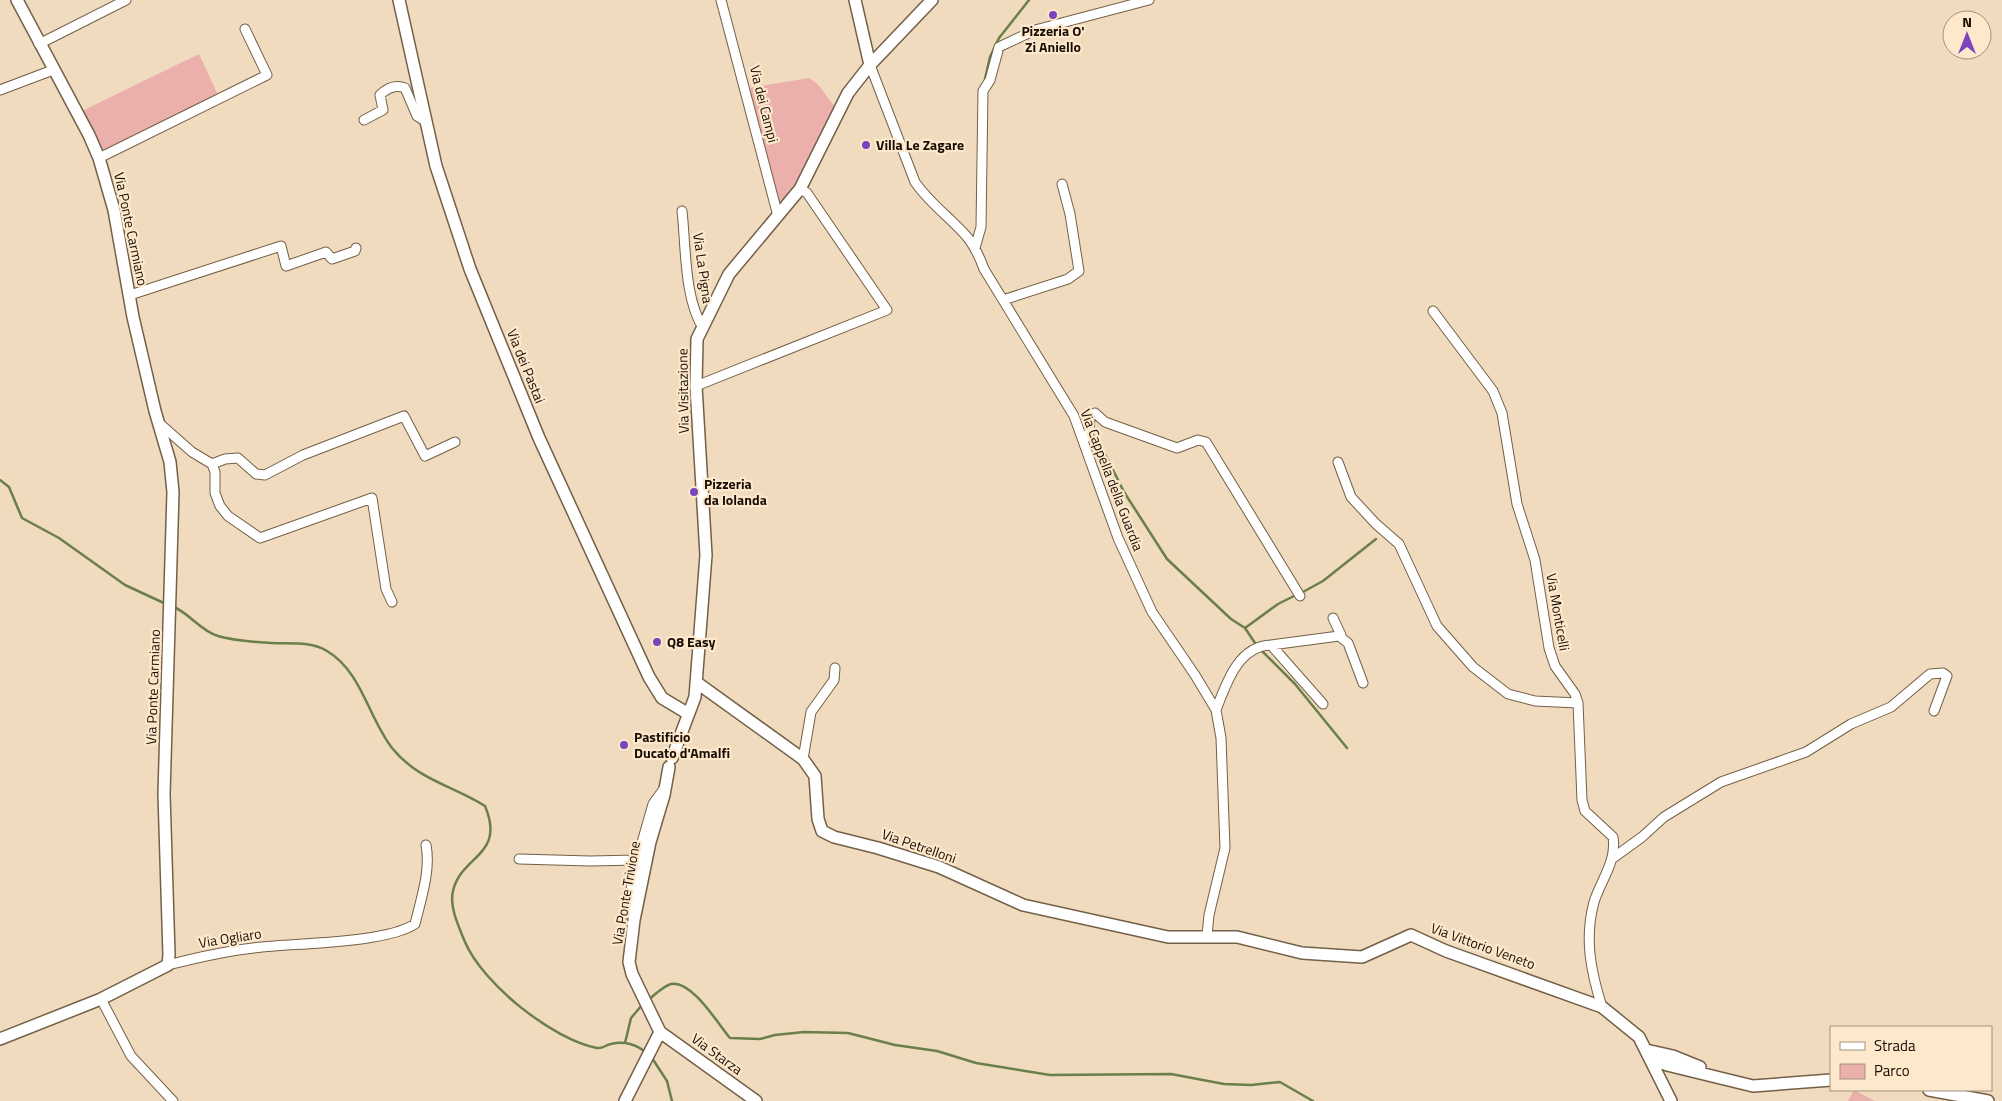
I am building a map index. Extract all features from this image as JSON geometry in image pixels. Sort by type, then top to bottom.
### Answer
[{"type":"street","name":"Via Ponte Carmiano","points":[[17,0],[89,135],[99,158],[114,210],[133,317],[158,422],[170,462],[172,492],[171,550],[164,794],[169,960]]},
{"type":"street","points":[[39,44],[113,3],[126,0]]},
{"type":"street","name":"Via dei Pastai","points":[[399,0],[426,121],[451,217],[539,438],[650,677],[662,698],[687,712]]},
{"type":"street","name":"Via dei Campi","points":[[721,0],[778,216]]},
{"type":"street","points":[[855,0],[870,65]]},
{"type":"street","name":"Via Visitazione","points":[[687,712],[694,697],[696,682],[706,555],[696,386],[697,339],[729,274],[800,188],[848,93],[870,65],[932,0]]},
{"type":"street","points":[[975,248],[981,227],[983,91],[990,80],[999,47],[1035,30],[1149,0]]},
{"type":"street","points":[[99,158],[268,75],[245,28]]},
{"type":"street","name":"Via Cappella della Guardia","points":[[870,65],[915,182],[926,198],[968,237],[1008,298],[1074,416],[1087,435],[1118,538],[1152,612],[1196,675],[1216,710],[1221,738],[1225,848],[1209,916],[1207,936]]},
{"type":"street","points":[[0,90],[53,70]]},
{"type":"street","points":[[364,120],[383,110],[380,95],[387,88],[399,86],[405,88],[417,116],[426,121]]},
{"type":"street","points":[[1008,298],[1068,279],[1079,271],[1070,214],[1062,184]]},
{"type":"street","points":[[696,386],[887,310],[807,193],[800,188]]},
{"type":"street","name":"Via La Pigna","points":[[682,211],[691,294],[697,318],[703,328]]},
{"type":"street","points":[[130,295],[280,246],[286,266],[326,252],[332,259],[355,251],[356,248]]},
{"type":"street","name":"Via Monticelli","points":[[1433,311],[1493,392],[1502,413],[1516,504],[1535,560],[1549,648],[1555,666],[1575,694],[1578,703],[1582,800],[1585,811],[1613,837],[1612,858],[1594,902],[1590,924],[1590,966],[1602,1007]]},
{"type":"street","points":[[1087,435],[1090,414],[1095,413],[1105,422],[1177,448],[1198,440],[1206,442],[1300,596]]},
{"type":"street","points":[[212,464],[226,459],[238,458],[256,474],[265,475],[303,455],[404,416],[425,456],[455,442]]},
{"type":"street","points":[[158,422],[192,452],[212,464],[215,472],[215,493],[220,506],[228,516],[260,538],[372,498],[386,588],[392,602]]},
{"type":"street","points":[[1338,462],[1351,497],[1376,524],[1399,544],[1437,626],[1473,667],[1508,694],[1535,701],[1578,703]]},
{"type":"street","points":[[1333,618],[1341,635],[1339,636]]},
{"type":"street","points":[[1216,710],[1230,677],[1244,655],[1257,646],[1339,636],[1348,643],[1363,683]]},
{"type":"street","points":[[1271,645],[1323,704]]},
{"type":"street","points":[[802,759],[811,712],[834,680],[835,668]]},
{"type":"street","points":[[1612,858],[1642,837],[1664,817],[1721,782],[1806,752],[1852,724],[1891,707],[1930,674],[1943,673],[1947,676],[1946,683],[1934,711]]},
{"type":"street","name":"Via Petrelloni","points":[[696,682],[802,759],[815,776],[818,819],[822,831],[834,837],[878,848],[939,867],[1023,905],[1168,937],[1207,936]]},
{"type":"street","name":"Via Ponte Trivione","points":[[660,1032],[638,988],[630,962],[634,920],[650,842],[666,785],[670,762],[687,712]]},
{"type":"street","points":[[626,914],[637,860],[653,804],[666,785]]},
{"type":"street","name":"Via Ogliaro","points":[[0,1039],[101,999],[169,960],[262,947],[326,942],[392,933],[409,928],[415,924],[427,877],[429,863],[426,845]]},
{"type":"street","points":[[518,859],[637,860]]},
{"type":"street","name":"Via Vittorio Veneto","points":[[1207,936],[1237,937],[1302,953],[1362,956],[1411,935],[1446,951],[1602,1007],[1639,1037],[1671,1101]]},
{"type":"street","points":[[101,999],[131,1056],[173,1101]]},
{"type":"street","points":[[625,1101],[660,1032]]},
{"type":"street","name":"Via Starza","points":[[660,1032],[756,1101]]},
{"type":"street","points":[[1639,1037],[1673,1056],[1695,1065],[1769,1086]]},
{"type":"street","points":[[1648,1053],[1673,1056]]},
{"type":"street","points":[[1648,1053],[1667,1065],[1753,1086],[1830,1080]]},
{"type":"street","points":[[1934,1091],[1988,1101]]},
{"type":"green space","points":[[199,54],[218,95],[105,150],[99,148],[82,116],[84,110]]},
{"type":"green space","points":[[809,78],[818,85],[836,107],[798,185],[779,207],[749,88]]},
{"type":"green space","points":[[1853,1091],[1856,1091],[1875,1101],[1848,1101]]},
{"type":"waterway","points":[[985,79],[990,57],[999,38],[1029,0]]},
{"type":"waterway","points":[[1091,435],[1101,446],[1124,492],[1167,559],[1231,619],[1245,628],[1257,646]]},
{"type":"waterway","points":[[0,480],[9,487],[22,518],[59,538],[125,585],[166,604]]},
{"type":"waterway","points":[[1301,593],[1323,581],[1376,539]]},
{"type":"waterway","points":[[1245,628],[1278,604],[1296,595]]},
{"type":"waterway","points":[[174,607],[212,634],[218,636],[244,641],[314,646],[327,651],[339,660],[357,683],[384,736],[402,759],[424,775],[485,806],[490,823],[490,835],[480,854],[458,879],[453,891],[452,904],[465,942],[487,975],[521,1007],[540,1022],[560,1034],[579,1043],[597,1048],[616,1043],[625,1043],[639,1047],[646,1053]]},
{"type":"waterway","points":[[1261,650],[1295,684],[1347,748]]},
{"type":"waterway","points":[[648,1000],[668,985],[679,985],[687,989],[704,1004],[730,1038],[760,1039],[775,1035],[804,1032],[848,1033],[895,1045],[937,1051],[976,1063],[1050,1075],[1171,1074],[1224,1084],[1251,1085],[1280,1082],[1313,1101]]},
{"type":"waterway","points":[[625,1043],[631,1018],[642,1005]]},
{"type":"waterway","points":[[652,1058],[667,1081],[672,1101]]},
{"type":"place","name":"Pizzeria O' Zi Aniello","points":[[1053,15]]},
{"type":"place","name":"Villa Le Zagare","points":[[866,145]]},
{"type":"place","name":"Pizzeria da Iolanda","points":[[694,492]]},
{"type":"place","name":"Q8 Easy","points":[[657,642]]},
{"type":"place","name":"Pastificio Ducato d'Amalfi","points":[[624,745]]}]
